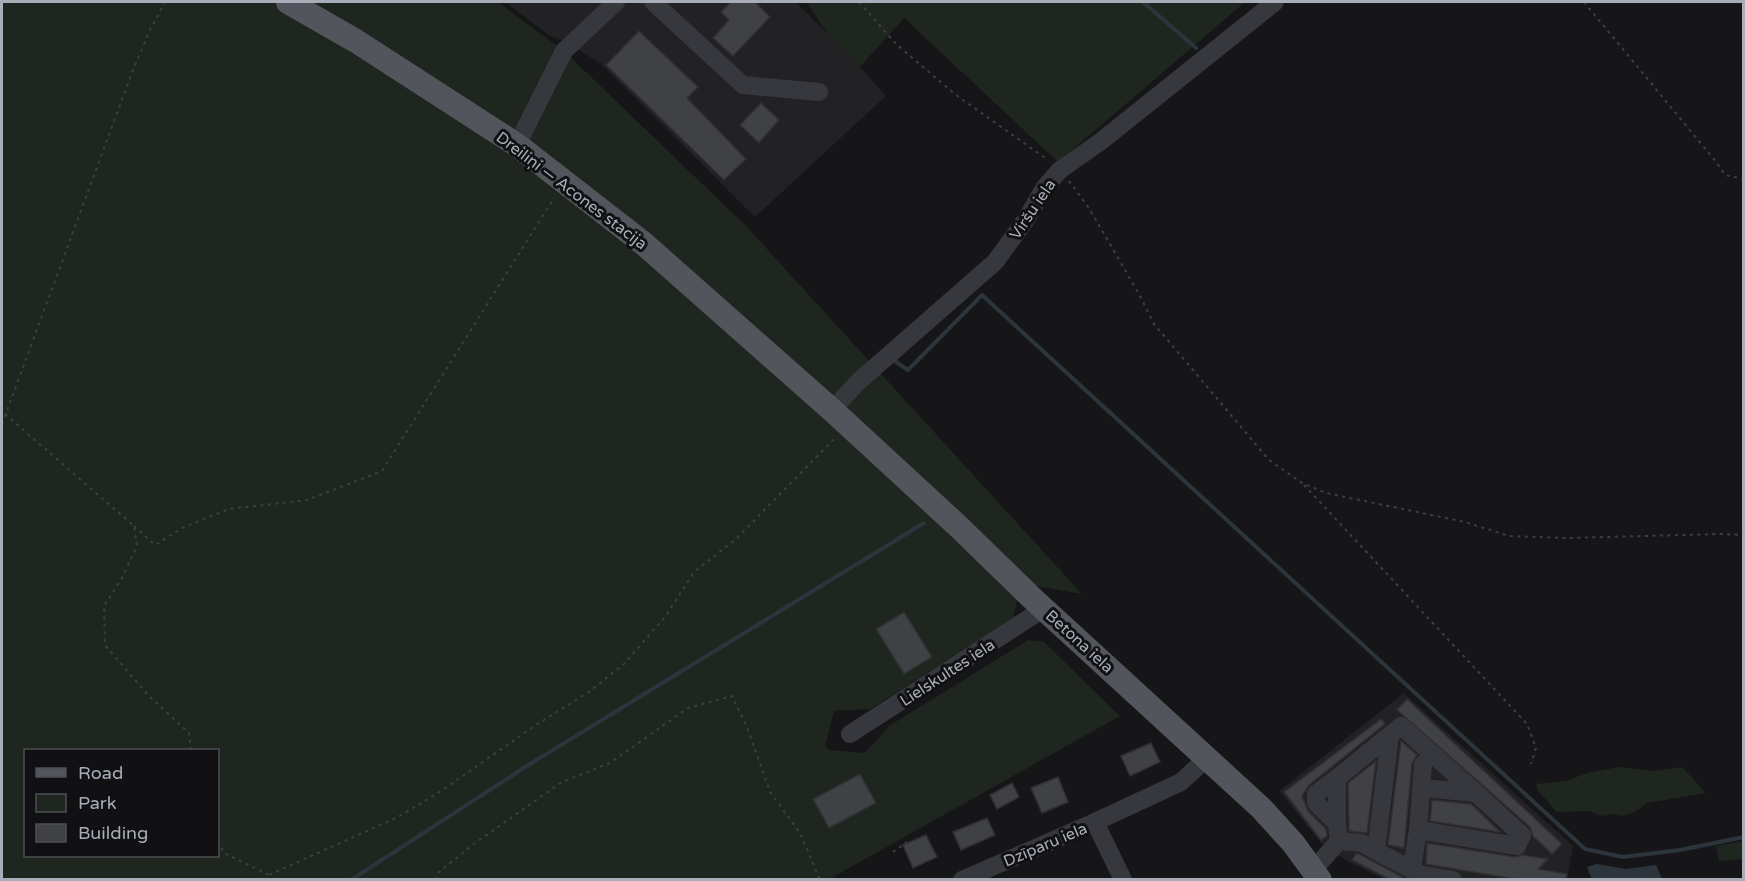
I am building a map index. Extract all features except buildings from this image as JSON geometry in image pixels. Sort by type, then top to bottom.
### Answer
[{"type":"main road","name":"Dreiliņi — Acones stacija","points":[[288,2],[356,41],[517,145],[565,180],[643,243],[832,410]]},
{"type":"main road","name":"Betona iela","points":[[832,410],[1043,609],[1261,808],[1317,874]]},
{"type":"street","points":[[517,145],[564,51],[616,2]]},
{"type":"street","points":[[653,2],[743,85],[819,92]]},
{"type":"street","name":"Viršu iela","points":[[832,410],[858,382],[995,262],[1025,221],[1045,187],[1060,170],[1100,142],[1275,2]]},
{"type":"street","name":"Lielskultes iela","points":[[850,734],[1043,609]]},
{"type":"street","points":[[1317,874],[1338,832],[1337,778],[1401,726],[1522,835],[1517,846],[1418,830]]},
{"type":"street","points":[[1376,851],[1390,735]]},
{"type":"street","name":"Dzīparu iela","points":[[962,879],[1181,782],[1207,758]]},
{"type":"street","points":[[1412,869],[1424,764]]},
{"type":"street","points":[[1422,788],[1476,793]]},
{"type":"street","name":"Dzīparu iela","points":[[1095,822],[1123,879]]},
{"type":"street","points":[[1338,832],[1422,875],[1453,879]]},
{"type":"path","points":[[2,424],[133,70],[165,2]]},
{"type":"path","points":[[859,2],[896,44],[956,95],[1035,149],[1060,170],[1089,208],[1154,324],[1167,342],[1269,460],[1302,483],[1527,724],[1536,748],[1531,764]]},
{"type":"path","points":[[1584,2],[1718,163],[1725,175],[1743,179]]},
{"type":"path","points":[[5,414],[155,545],[184,527],[229,509],[307,500],[382,471],[565,180]]},
{"type":"path","points":[[264,879],[398,817],[438,793],[536,725],[589,692],[624,664],[665,617],[694,572],[736,539],[828,446]]},
{"type":"path","points":[[1302,483],[1326,493],[1465,522],[1509,536],[1568,538],[1743,535]]},
{"type":"path","points":[[134,526],[137,546],[122,578],[105,606],[105,645],[148,695],[189,733],[191,749]]},
{"type":"path","points":[[435,879],[439,872],[475,843],[562,782],[610,763],[688,708],[732,696],[747,728],[770,792],[800,833],[820,879]]},
{"type":"path","points":[[893,852],[907,842]]},
{"type":"path","points":[[219,843],[224,853],[269,875]]},
{"type":"shaded area","points":[[505,2],[796,2],[886,96],[755,217],[601,64],[567,42],[550,36]]},
{"type":"shaded area","points":[[1404,693],[1573,846],[1567,879],[1384,879],[1349,862],[1322,844],[1279,791]]},
{"type":"shaded area","points":[[1597,864],[1626,869],[1656,865],[1662,879],[1592,879],[1587,867]]},
{"type":"green space","points":[[2,2],[498,2],[564,51],[745,225],[1082,594],[994,578],[1017,601],[1013,619],[870,709],[834,711],[825,746],[829,750],[865,753],[889,726],[1028,640],[1044,642],[1120,716],[833,879],[2,880]]},
{"type":"green space","points":[[807,2],[1245,2],[1058,162],[904,18],[860,67],[828,35]]},
{"type":"green space","points":[[1619,767],[1655,771],[1682,767],[1706,793],[1647,803],[1635,812],[1623,816],[1612,814],[1602,816],[1588,811],[1557,812],[1538,791],[1536,784],[1566,781],[1587,773]]},
{"type":"green space","points":[[1743,841],[1743,859],[1719,861],[1716,846]]},
{"type":"waterway","points":[[1143,2],[1196,48]]},
{"type":"waterway","points":[[896,362],[908,370],[982,295],[1585,849],[1623,857],[1680,850],[1744,837]]},
{"type":"waterway","points":[[351,880],[530,764],[924,523]]}]
